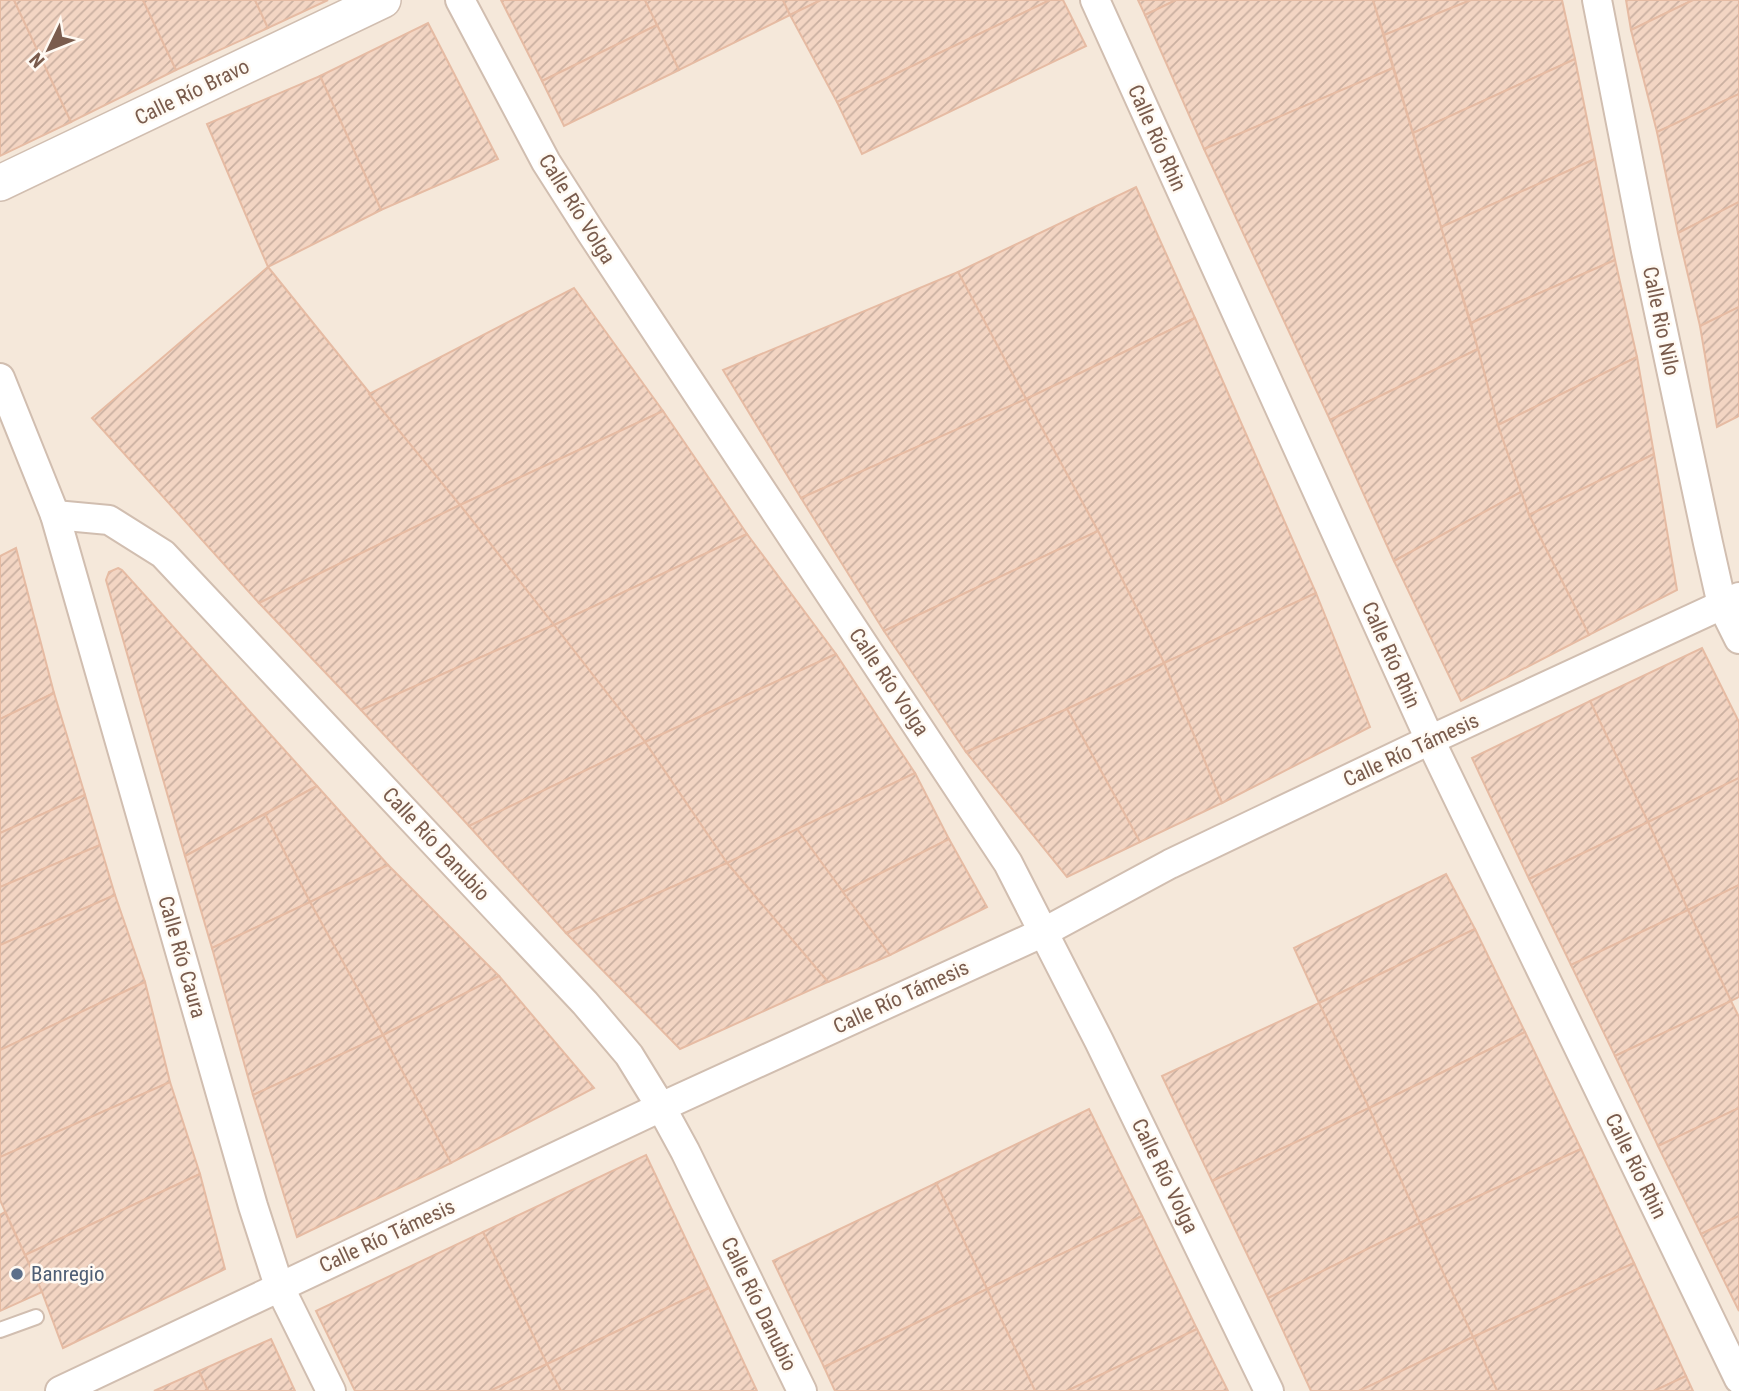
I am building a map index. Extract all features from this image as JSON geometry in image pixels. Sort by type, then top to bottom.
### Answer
[{"type":"street","name":"Calle Río Bravo","points":[[0,183],[383,0]]},
{"type":"street","name":"Calle Río Volga","points":[[460,0],[554,174],[597,242],[1009,863],[1269,1391]]},
{"type":"street","name":"Calle Río Rhin","points":[[1095,0],[1430,740],[1739,1379]]},
{"type":"street","name":"Calle Rio Nilo","points":[[1597,0],[1646,251],[1739,639]]},
{"type":"street","points":[[0,378],[55,515]]},
{"type":"street","name":"Calle Río Danubio","points":[[55,515],[109,520],[163,554],[585,1003],[629,1055],[661,1107],[802,1391]]},
{"type":"street","name":"Calle Río Caura","points":[[55,515],[253,1206],[279,1286],[331,1391]]},
{"type":"street","name":"Calle Río Támesis","points":[[60,1391],[661,1107],[1044,932],[1170,864],[1731,601]]},
{"type":"lane","points":[[0,1331],[36,1317]]},
{"type":"shaded area","points":[[0,0],[1739,0],[1739,1391],[0,1391]]},
{"type":"building","points":[[0,0],[14,0],[71,122],[0,156]]},
{"type":"building","points":[[14,0],[143,0],[176,70],[71,122]]},
{"type":"building","points":[[143,0],[255,0],[268,28],[176,70]]},
{"type":"building","points":[[255,0],[328,0],[268,28]]},
{"type":"building","points":[[501,0],[645,0],[657,25],[542,81]]},
{"type":"building","points":[[645,0],[783,0],[790,15],[679,70]]},
{"type":"building","points":[[783,0],[821,0],[790,15]]},
{"type":"building","points":[[821,0],[1050,0],[837,102],[790,15]]},
{"type":"building","points":[[1050,0],[1063,0],[1086,46],[862,154],[837,102]]},
{"type":"building","points":[[1138,0],[1176,0],[1145,15]]},
{"type":"building","points":[[1176,0],[1373,0],[1393,68],[1204,149],[1145,15]]},
{"type":"building","points":[[1373,0],[1471,0],[1384,35]]},
{"type":"building","points":[[1471,0],[1562,0],[1575,59],[1413,133],[1384,35]]},
{"type":"building","points":[[1626,0],[1693,0],[1631,30]]},
{"type":"building","points":[[1693,0],[1739,0],[1739,94],[1657,132],[1631,30]]},
{"type":"building","points":[[428,23],[498,159],[381,210],[320,76]]},
{"type":"building","points":[[657,25],[679,70],[564,126],[542,81]]},
{"type":"building","points":[[1575,59],[1595,159],[1441,227],[1413,133]]},
{"type":"building","points":[[1393,68],[1478,349],[1330,420],[1204,149]]},
{"type":"building","points":[[320,76],[381,210],[268,267],[207,124]]},
{"type":"building","points":[[1739,94],[1739,202],[1678,233],[1657,132]]},
{"type":"building","points":[[1595,159],[1615,260],[1471,323],[1441,227]]},
{"type":"building","points":[[1136,187],[1195,318],[1026,399],[958,272]]},
{"type":"building","points":[[1739,202],[1739,307],[1700,326],[1678,233]]},
{"type":"building","points":[[1615,260],[1637,357],[1498,425],[1471,323]]},
{"type":"building","points":[[268,267],[460,505],[259,603],[92,418]]},
{"type":"building","points":[[958,272],[1026,399],[801,498],[723,370]]},
{"type":"building","points":[[574,288],[663,411],[460,505],[369,394]]},
{"type":"building","points":[[1739,307],[1739,416],[1717,427],[1700,326]]},
{"type":"building","points":[[1195,318],[1316,593],[1164,663],[1098,531],[1026,399]]},
{"type":"building","points":[[1478,349],[1498,425],[1521,492],[1394,561],[1330,420]]},
{"type":"building","points":[[1637,357],[1654,454],[1529,515],[1498,425]]},
{"type":"building","points":[[1026,399],[1098,531],[884,631],[801,498]]},
{"type":"building","points":[[663,411],[747,534],[554,625],[460,505]]},
{"type":"building","points":[[1654,454],[1677,590],[1589,635],[1529,515]]},
{"type":"building","points":[[1521,492],[1529,515],[1589,635],[1461,701],[1394,561]]},
{"type":"building","points":[[460,505],[554,625],[361,710],[259,603]]},
{"type":"building","points":[[1098,531],[1164,663],[1067,709],[966,752],[884,631]]},
{"type":"building","points":[[747,534],[836,654],[645,742],[554,625]]},
{"type":"building","points":[[16,548],[54,693],[0,719],[0,556]]},
{"type":"building","points":[[118,568],[317,786],[185,856],[106,580],[109,572]]},
{"type":"building","points":[[1316,593],[1370,727],[1222,803],[1164,663]]},
{"type":"building","points":[[554,625],[645,742],[469,826],[361,710]]},
{"type":"building","points":[[1702,648],[1739,722],[1739,778],[1648,822],[1590,701]]},
{"type":"building","points":[[836,654],[915,773],[727,863],[645,742]]},
{"type":"building","points":[[1164,663],[1222,803],[1140,842],[1067,709]]},
{"type":"building","points":[[54,693],[85,795],[0,833],[0,719]]},
{"type":"building","points":[[1590,701],[1648,822],[1529,879],[1472,758]]},
{"type":"building","points":[[1067,709],[1140,842],[1067,877],[966,752]]},
{"type":"building","points":[[645,742],[727,863],[566,933],[469,826]]},
{"type":"building","points":[[915,773],[949,839],[843,892],[797,829]]},
{"type":"building","points":[[1739,778],[1739,885],[1688,910],[1648,822]]},
{"type":"building","points":[[317,786],[388,865],[310,902],[265,814]]},
{"type":"building","points":[[85,795],[100,845],[0,887],[0,833]]},
{"type":"building","points":[[265,814],[310,902],[212,948],[185,856]]},
{"type":"building","points":[[1648,822],[1688,910],[1571,965],[1529,879]]},
{"type":"building","points":[[797,829],[890,955],[828,982],[727,863]]},
{"type":"building","points":[[949,839],[987,907],[890,955],[843,892]]},
{"type":"building","points":[[100,845],[115,895],[0,945],[0,887]]},
{"type":"building","points":[[727,863],[828,982],[680,1049],[566,933]]},
{"type":"building","points":[[388,865],[499,976],[383,1035],[310,902]]},
{"type":"building","points":[[1446,874],[1475,929],[1319,1003],[1294,948]]},
{"type":"building","points":[[1739,885],[1739,997],[1731,1001],[1688,910]]},
{"type":"building","points":[[115,895],[145,982],[0,1050],[0,945]]},
{"type":"building","points":[[310,902],[383,1035],[253,1095],[212,948]]},
{"type":"building","points":[[1688,910],[1731,1001],[1615,1056],[1571,965]]},
{"type":"building","points":[[1475,929],[1525,1032],[1369,1108],[1319,1003]]},
{"type":"building","points":[[499,976],[594,1088],[451,1163],[383,1035]]},
{"type":"building","points":[[145,982],[170,1082],[0,1157],[0,1050]]},
{"type":"building","points":[[1731,1001],[1739,1017],[1739,1108],[1658,1146],[1615,1056]]},
{"type":"building","points":[[1319,1003],[1369,1108],[1212,1181],[1162,1076]]},
{"type":"building","points":[[1525,1032],[1581,1149],[1420,1223],[1369,1108]]},
{"type":"building","points":[[383,1035],[451,1163],[297,1237],[253,1095]]},
{"type":"building","points":[[170,1082],[200,1174],[25,1255],[0,1200],[0,1157]]},
{"type":"building","points":[[1369,1108],[1420,1223],[1268,1298],[1212,1181]]},
{"type":"building","points":[[1739,1108],[1739,1216],[1701,1234],[1658,1146]]},
{"type":"building","points":[[1089,1109],[1142,1216],[987,1289],[936,1183]]},
{"type":"building","points":[[1581,1149],[1634,1263],[1473,1337],[1420,1223]]},
{"type":"building","points":[[646,1155],[709,1288],[547,1364],[483,1232]]},
{"type":"building","points":[[200,1174],[225,1269],[63,1348],[25,1255]]},
{"type":"building","points":[[936,1183],[987,1289],[824,1367],[773,1261]]},
{"type":"building","name":"Banregio","points":[[5,1212],[42,1292],[0,1311],[0,1215]]},
{"type":"building","points":[[1142,1216],[1197,1329],[1067,1391],[1035,1391],[987,1289]]},
{"type":"building","points":[[1739,1216],[1739,1311],[1701,1234]]},
{"type":"building","points":[[1420,1223],[1473,1337],[1359,1391],[1311,1391],[1268,1298]]},
{"type":"building","points":[[483,1232],[547,1364],[490,1391],[355,1391],[316,1311]]},
{"type":"building","points":[[1634,1263],[1686,1376],[1654,1391],[1497,1391],[1473,1337]]},
{"type":"building","points":[[709,1288],[757,1391],[561,1391],[547,1364]]},
{"type":"building","points":[[987,1289],[1035,1391],[835,1391],[824,1367]]},
{"type":"building","points":[[1197,1329],[1228,1391],[1067,1391]]},
{"type":"building","points":[[1473,1337],[1497,1391],[1359,1391]]},
{"type":"building","points":[[271,1339],[295,1391],[208,1391],[199,1371]]},
{"type":"building","points":[[547,1364],[561,1391],[490,1391]]},
{"type":"building","points":[[199,1371],[208,1391],[154,1391]]},
{"type":"building","points":[[1686,1376],[1693,1391],[1654,1391]]},
{"type":"place","name":"Banregio","points":[[17,1274]]}]
